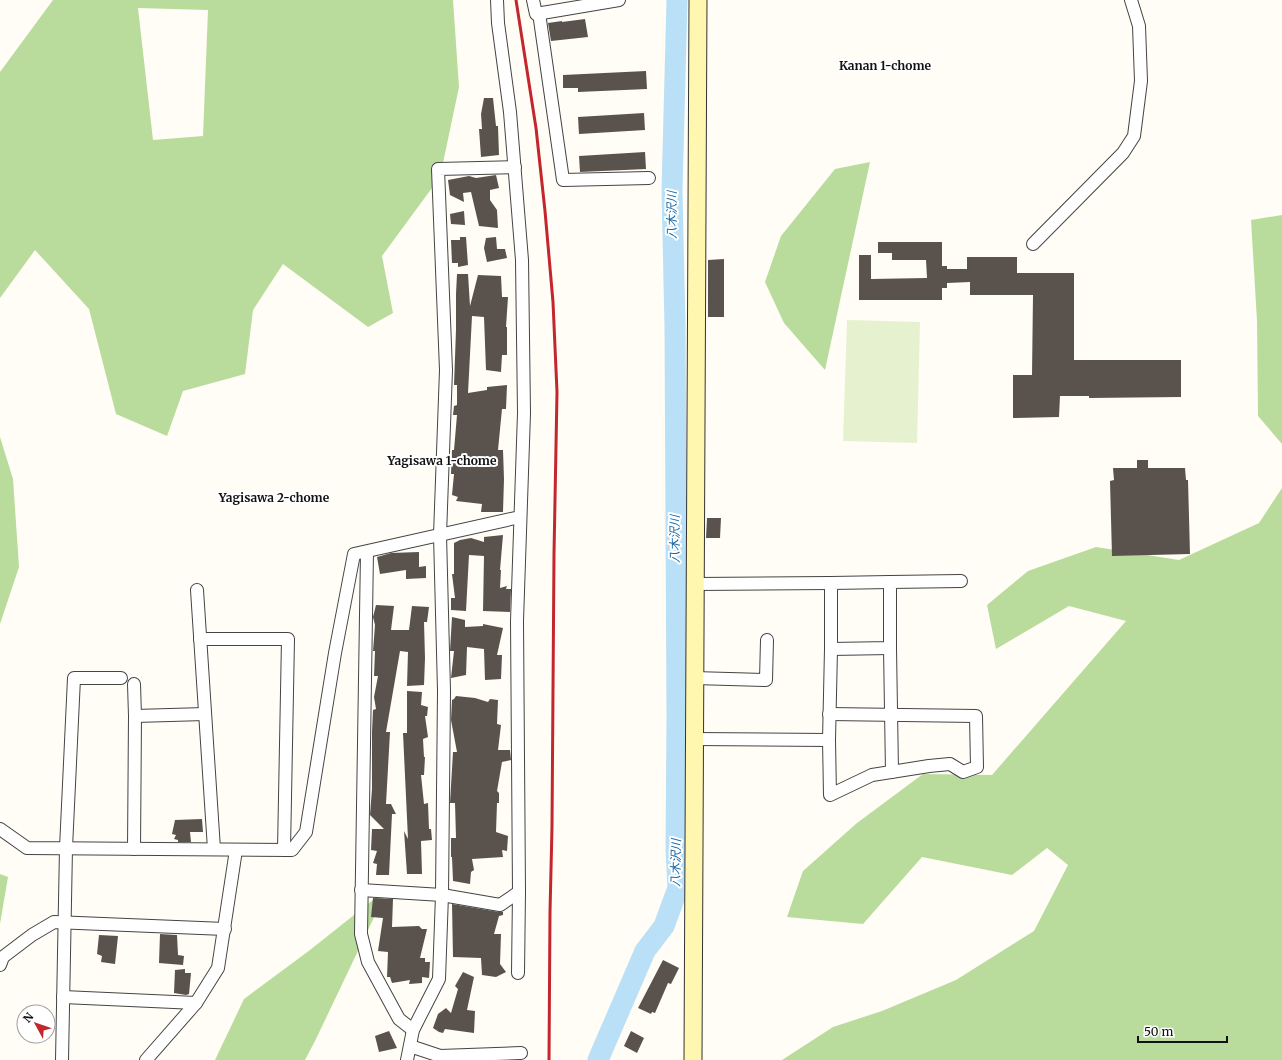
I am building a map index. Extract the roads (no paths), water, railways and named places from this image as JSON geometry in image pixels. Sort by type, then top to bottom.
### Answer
[{"type":"street","points":[[497,0],[498,23],[510,112],[522,260],[524,413],[517,621],[520,892],[518,973]]},
{"type":"street","points":[[533,0],[536,14],[588,3],[619,0]]},
{"type":"street","points":[[692,1060],[698,0]]},
{"type":"street","points":[[1033,244],[1123,154],[1134,136],[1142,81],[1139,26],[1131,0]]},
{"type":"street","points":[[539,13],[563,180],[649,178]]},
{"type":"street","points":[[407,1060],[413,1030],[439,979],[442,895],[444,691],[440,535],[446,370],[438,169],[515,166]]},
{"type":"street","points":[[0,829],[27,848],[292,850],[306,832],[335,653],[354,554],[520,517]]},
{"type":"street","points":[[367,552],[361,934],[368,962],[399,1019],[413,1030]]},
{"type":"street","points":[[695,584],[961,581]]},
{"type":"street","points":[[890,582],[892,772]]},
{"type":"street","points":[[829,714],[976,716],[977,767],[962,772],[950,764],[872,775],[830,795],[828,740],[831,649],[831,583]]},
{"type":"street","points":[[197,590],[214,850]]},
{"type":"street","points":[[200,639],[288,639],[284,850]]},
{"type":"street","points":[[694,678],[766,680],[767,640]]},
{"type":"street","points":[[831,649],[890,648]]},
{"type":"street","points":[[62,1060],[66,848],[74,678],[121,678]]},
{"type":"street","points":[[134,684],[134,849]]},
{"type":"street","points":[[135,716],[205,714]]},
{"type":"street","points":[[694,739],[828,740]]},
{"type":"street","points":[[146,1060],[196,1003],[218,968],[236,850]]},
{"type":"street","points":[[361,890],[442,895],[500,905],[520,892]]},
{"type":"street","points":[[0,965],[3,957],[32,935],[54,922],[225,929]]},
{"type":"street","points":[[63,996],[196,1003]]},
{"type":"street","points":[[410,1046],[440,1056],[521,1053]]},
{"type":"waterway","name":"八木沢川","points":[[598,1060],[645,951],[664,926],[678,888],[676,849],[677,717],[675,326],[672,191],[677,0]]},
{"type":"railway","points":[[516,0],[536,128],[545,211],[553,302],[557,392],[549,1060]]},
{"type":"district","name":"Kanan 1-chome","points":[[885,66]]},
{"type":"district","name":"Yagisawa 1-chome","points":[[442,461]]},
{"type":"district","name":"Yagisawa 2-chome","points":[[274,498]]}]
